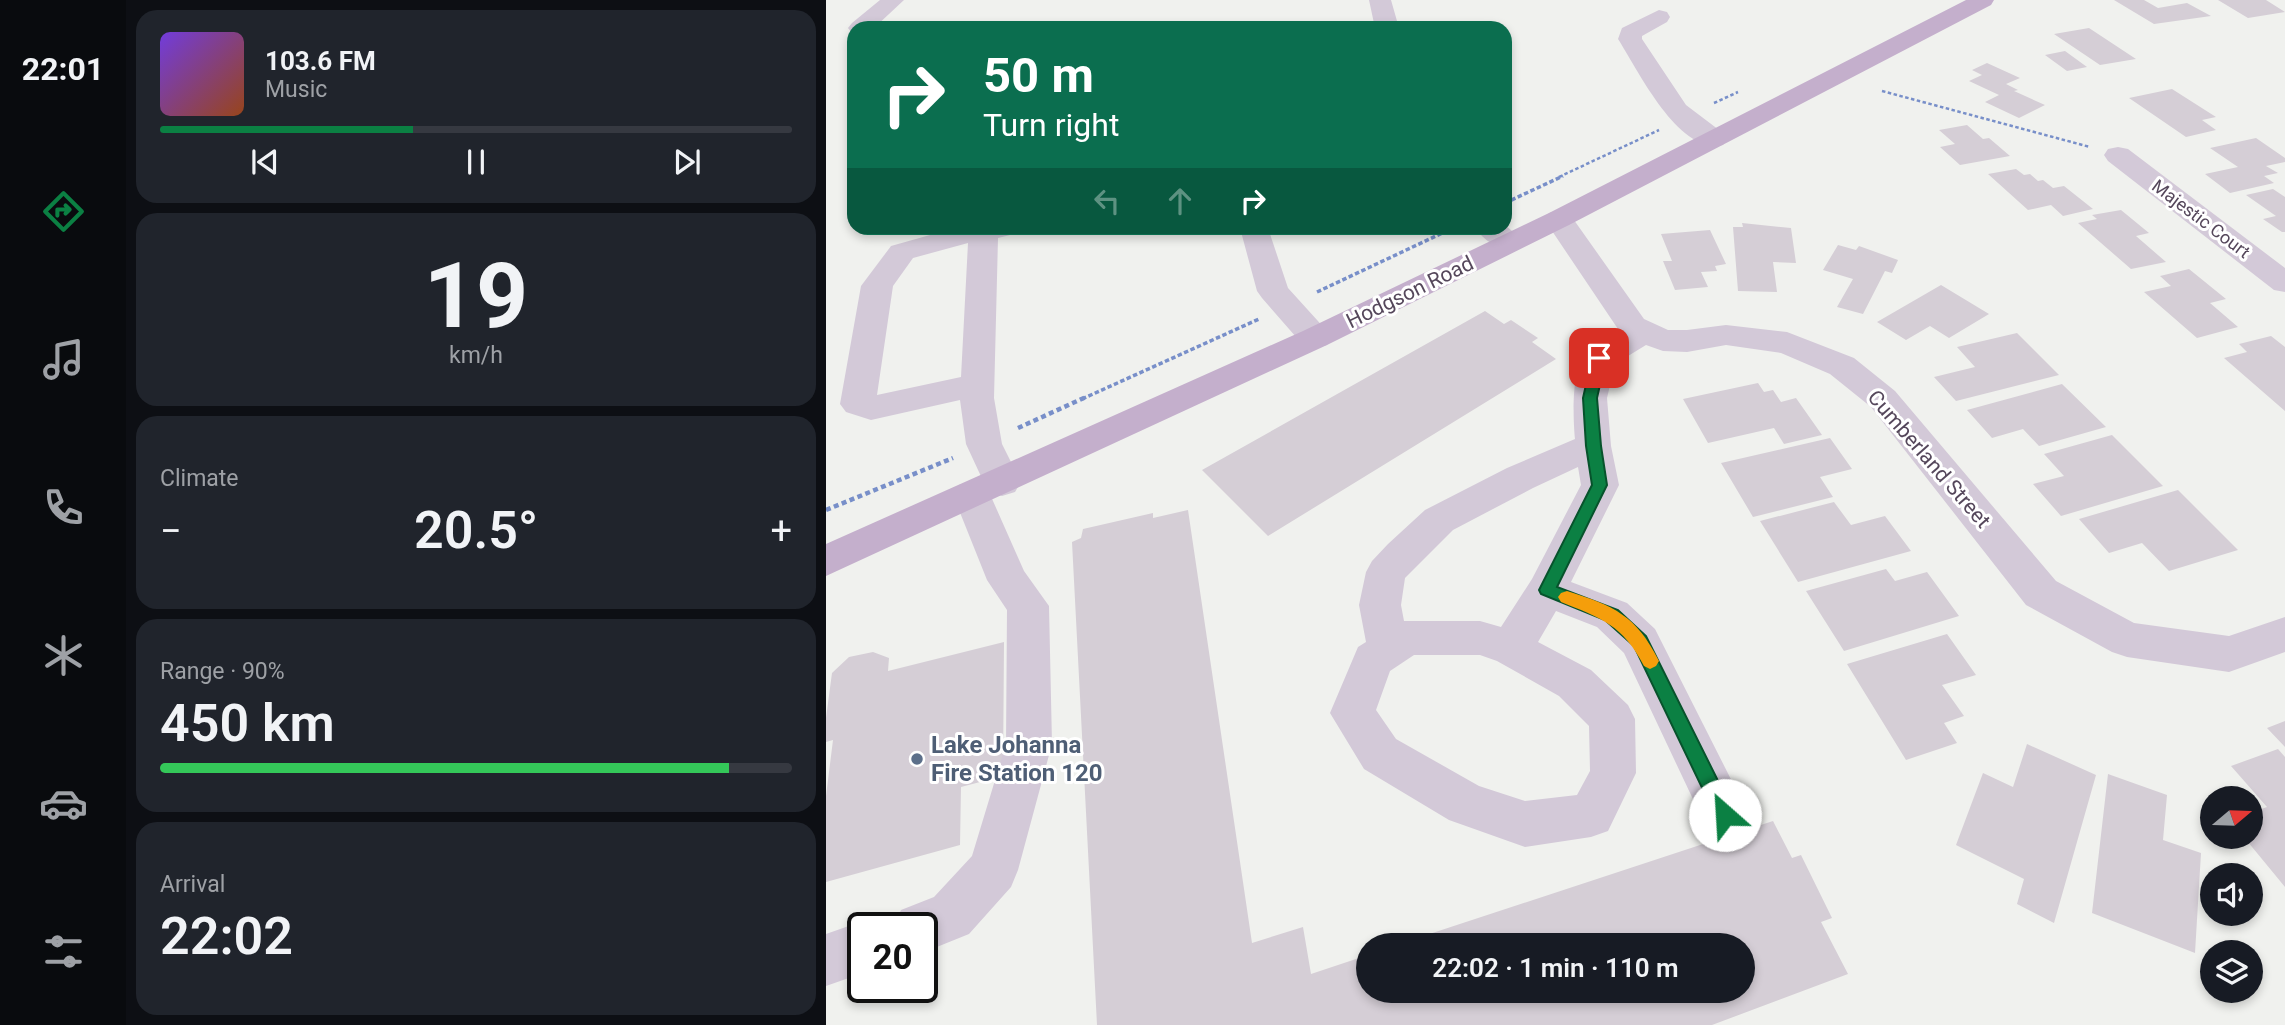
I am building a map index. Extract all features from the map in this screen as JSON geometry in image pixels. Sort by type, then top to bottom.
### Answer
[{"type":"main road","name":"Hodgson Road","points":[[1512,232],[1559,219],[1983,0]]},
{"type":"main road","name":"Hodgson Road","points":[[826,561],[979,477],[1315,338],[1500,235]]},
{"type":"street","points":[[868,21],[893,0]]},
{"type":"street","points":[[1380,0],[1385,21]]},
{"type":"street","points":[[1659,17],[1630,33],[1630,39],[1683,118],[1714,139]]},
{"type":"street","name":"Majestic Court","points":[[2118,155],[2285,283]]},
{"type":"street","name":"Cumberland Street","points":[[1559,219],[1632,326],[1663,340],[1688,341],[1726,335],[1787,343],[1842,366],[1883,399],[2041,593],[2127,640],[2229,654],[2285,634]]},
{"type":"street","points":[[962,235],[902,252],[877,286],[858,404],[871,408],[978,385]]},
{"type":"street","points":[[938,921],[951,916],[993,870],[1029,744],[1028,606],[1007,580],[979,477],[984,444],[978,385],[992,235]]},
{"type":"street","points":[[1256,235],[1273,291],[1315,338]]},
{"type":"street","points":[[1511,648],[1547,590],[1600,485],[1593,446],[1590,398],[1599,358],[1645,332]]},
{"type":"street","points":[[1389,649],[1380,605],[1385,572],[1439,520],[1520,478],[1593,446]]},
{"type":"street","points":[[1547,590],[1612,615],[1640,641],[1725,815]]},
{"type":"street","points":[[1406,638],[1480,638],[1511,648],[1575,683],[1612,719],[1613,773],[1591,815],[1525,824],[1466,804],[1380,754],[1352,713],[1373,660],[1406,638]]},
{"type":"street","points":[[826,960],[847,953]]},
{"type":"path","points":[[1512,200],[1747,88]]},
{"type":"path","points":[[1882,91],[2118,155]]},
{"type":"path","points":[[1305,297],[1437,235]]},
{"type":"path","points":[[1014,430],[1260,318]]},
{"type":"path","points":[[826,510],[979,477]]},
{"type":"building","points":[[2114,0],[2144,0],[2158,8],[2187,3],[2211,16],[2154,24]]},
{"type":"building","points":[[2218,0],[2266,0],[2285,12],[2248,18]]},
{"type":"building","points":[[2089,28],[2136,59],[2100,65],[2054,34]]},
{"type":"building","points":[[2065,51],[2087,67],[2067,71],[2045,55]]},
{"type":"building","points":[[1987,63],[2020,78],[2006,84],[2018,90],[2014,91],[2045,105],[2019,118],[1985,102],[1999,95],[1969,81],[1982,75],[1972,70]]},
{"type":"building","points":[[2172,89],[2216,117],[2202,120],[2216,130],[2186,137],[2129,98]]},
{"type":"building","points":[[1967,125],[1983,139],[1989,138],[2010,156],[1960,165],[1940,147],[1955,144],[1939,130]]},
{"type":"building","points":[[2256,138],[2285,158],[2285,162],[2266,166],[2278,173],[2264,176],[2274,183],[2230,193],[2205,174],[2238,167],[2210,148]]},
{"type":"building","points":[[2016,169],[2024,175],[2030,174],[2038,181],[2043,180],[2053,188],[2064,186],[2093,209],[2063,216],[2051,205],[2028,210],[1988,174]]},
{"type":"building","points":[[2273,189],[2285,197],[2285,232],[2263,219],[2276,216],[2246,195]]},
{"type":"building","points":[[2121,210],[2149,233],[2136,236],[2166,262],[2131,269],[2078,223],[2097,219],[2092,215]]},
{"type":"building","points":[[1742,223],[1791,228],[1796,263],[1773,262],[1777,292],[1738,291],[1733,227],[1743,227]]},
{"type":"building","points":[[1710,230],[1726,264],[1715,266],[1717,271],[1701,272],[1708,287],[1675,290],[1663,261],[1672,261],[1661,234]]},
{"type":"building","points":[[1838,245],[1856,250],[1859,246],[1898,260],[1892,273],[1885,271],[1863,314],[1837,307],[1853,279],[1823,270]]},
{"type":"building","points":[[2189,269],[2226,299],[2210,303],[2238,327],[2197,338],[2144,292],[2171,286],[2160,276]]},
{"type":"building","points":[[1941,285],[1989,314],[1949,338],[1930,326],[1906,340],[1877,322]]},
{"type":"building","points":[[1485,311],[1504,324],[1511,320],[1538,338],[1532,342],[1556,359],[1268,536],[1202,470]]},
{"type":"building","points":[[2017,333],[2059,375],[1956,401],[1934,377],[1975,367],[1957,347]]},
{"type":"building","points":[[2271,336],[2285,347],[2285,411],[2224,358],[2247,352],[2239,344]]},
{"type":"building","points":[[1758,383],[1764,392],[1773,390],[1781,402],[1796,398],[1822,435],[1784,444],[1774,428],[1708,443],[1683,399]]},
{"type":"building","points":[[2062,384],[2106,427],[2039,446],[2023,429],[1992,438],[1967,410]]},
{"type":"building","points":[[2112,435],[2163,486],[2061,516],[2033,484],[2064,476],[2044,454]]},
{"type":"building","points":[[1830,438],[1852,469],[1820,477],[1833,497],[1753,517],[1721,463]]},
{"type":"building","points":[[2178,490],[2238,550],[2169,571],[2142,543],[2109,553],[2079,519]]},
{"type":"building","points":[[1834,502],[1851,525],[1885,516],[1911,551],[1798,582],[1760,521]]},
{"type":"building","points":[[1188,510],[1252,943],[1303,927],[1311,974],[1356,959],[1356,1003],[1755,1003],[1755,933],[1432,933],[1773,821],[1792,858],[1801,855],[1832,918],[1821,922],[1848,974],[1712,1025],[1097,1025],[1072,542],[1081,538],[1083,529],[1153,513],[1153,518]]},
{"type":"building","points":[[1886,569],[1895,581],[1927,572],[1959,616],[1844,651],[1806,591]]},
{"type":"building","points":[[1947,634],[1976,675],[1942,685],[1964,716],[1944,723],[1957,743],[1906,760],[1847,664]]},
{"type":"building","name":"Lake Johanna Fire Station 120","points":[[1004,642],[1003,776],[961,787],[960,845],[826,882],[826,796],[833,740],[826,742],[826,718],[832,673],[849,657],[873,652],[889,658],[888,671]]},
{"type":"building","points":[[2285,721],[2285,747],[2267,728]]},
{"type":"building","points":[[2027,744],[2096,775],[2054,923],[2017,904],[2024,879],[1956,845],[1983,773],[2013,787]]},
{"type":"building","points":[[2278,749],[2285,757],[2285,887],[2254,849],[2263,849],[2263,808],[2267,807],[2263,802],[2263,786],[2249,786],[2231,766]]},
{"type":"building","points":[[2108,774],[2167,795],[2163,840],[2201,853],[2195,953],[2092,913]]},
{"type":"slow traffic","points":[[1567,597],[1612,615],[1640,641],[1650,661]]},
{"type":"place","name":"Lake Johanna Fire Station 120","points":[[917,759]]},
{"type":"route","points":[[1599,358],[1590,398],[1593,446],[1600,485],[1547,590],[1612,615],[1640,641],[1725,815]]}]
